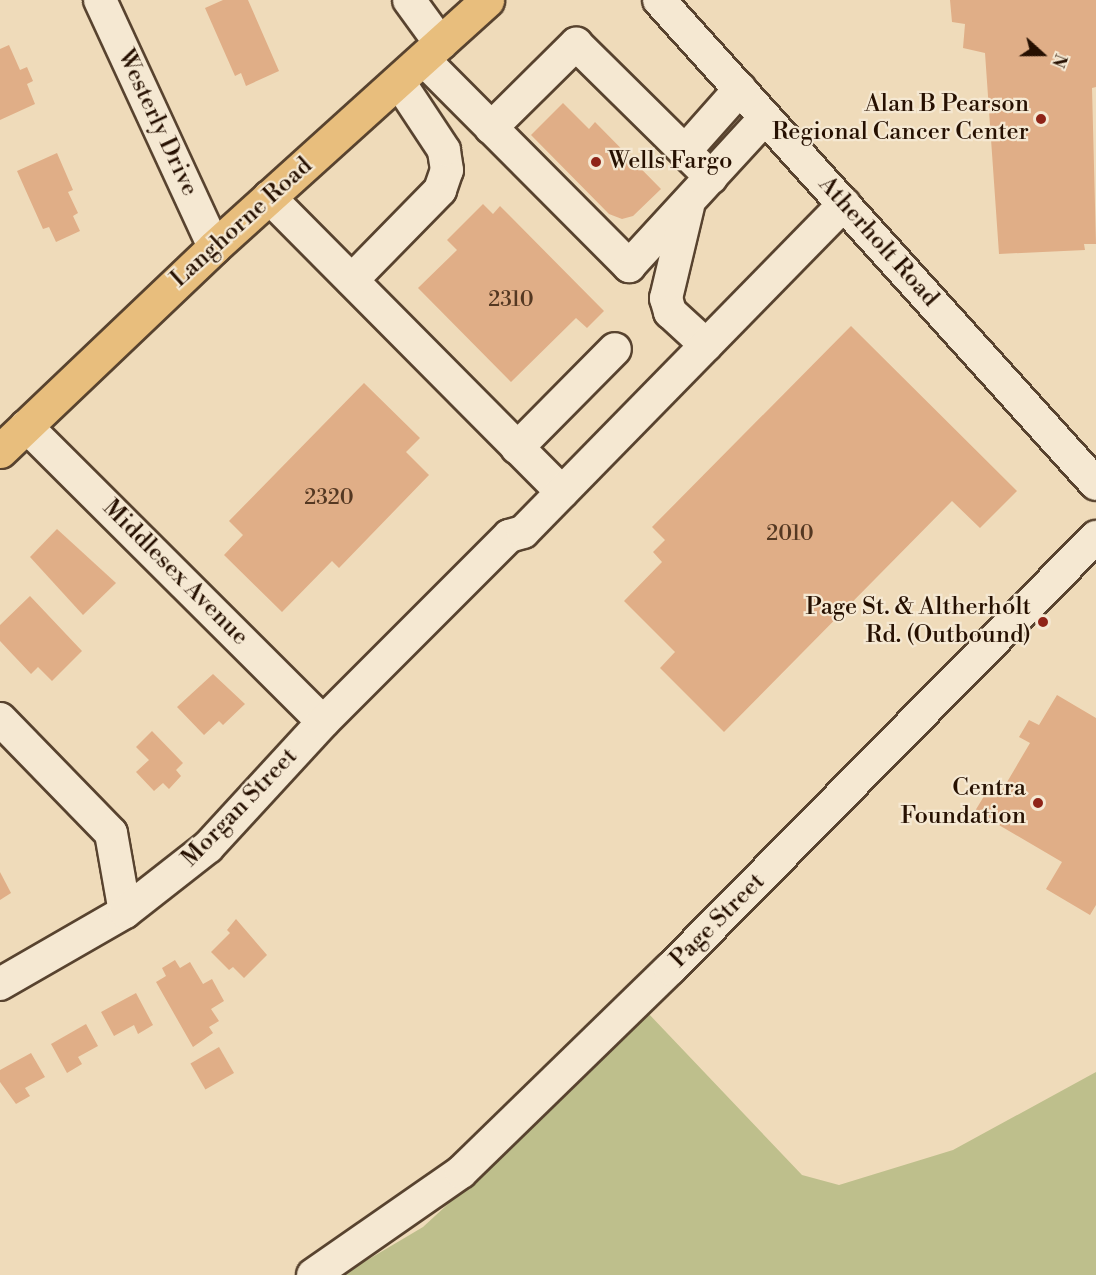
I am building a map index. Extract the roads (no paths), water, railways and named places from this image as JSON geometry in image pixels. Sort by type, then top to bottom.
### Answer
[{"type":"main road","name":"Langhorne Road","points":[[0,451],[214,247],[487,0]]},
{"type":"street","name":"Westerly Drive","points":[[100,0],[214,247]]},
{"type":"street","points":[[409,0],[432,52],[491,128],[629,266],[765,118]]},
{"type":"street","name":"Atherholt Road","points":[[659,0],[1096,484]]},
{"type":"street","points":[[491,128],[576,44],[711,177]]},
{"type":"street","points":[[352,280],[440,190],[447,170],[438,139],[399,82]]},
{"type":"street","points":[[685,151],[740,90]]},
{"type":"street","points":[[269,197],[562,492]]},
{"type":"street","points":[[690,201],[666,298],[670,312],[706,345]]},
{"type":"street","name":"Morgan Street","points":[[0,984],[125,912],[208,847],[322,722],[509,536],[523,532],[843,204]]},
{"type":"street","points":[[517,448],[615,349]]},
{"type":"street","name":"Middlesex Avenue","points":[[26,426],[322,722]]},
{"type":"street","name":"Page Street","points":[[313,1275],[461,1172],[702,937],[1096,537]]},
{"type":"street","points":[[0,719],[111,833],[125,912]]},
{"type":"place","name":"Alan B Pearson Regional Cancer Center","points":[[1041,119]]},
{"type":"place","name":"Wells Fargo","points":[[596,162]]},
{"type":"place","name":"Page St. & Altherholt Rd. (Outbound)","points":[[1043,622]]},
{"type":"place","name":"Centra Foundation","points":[[1038,803]]}]
